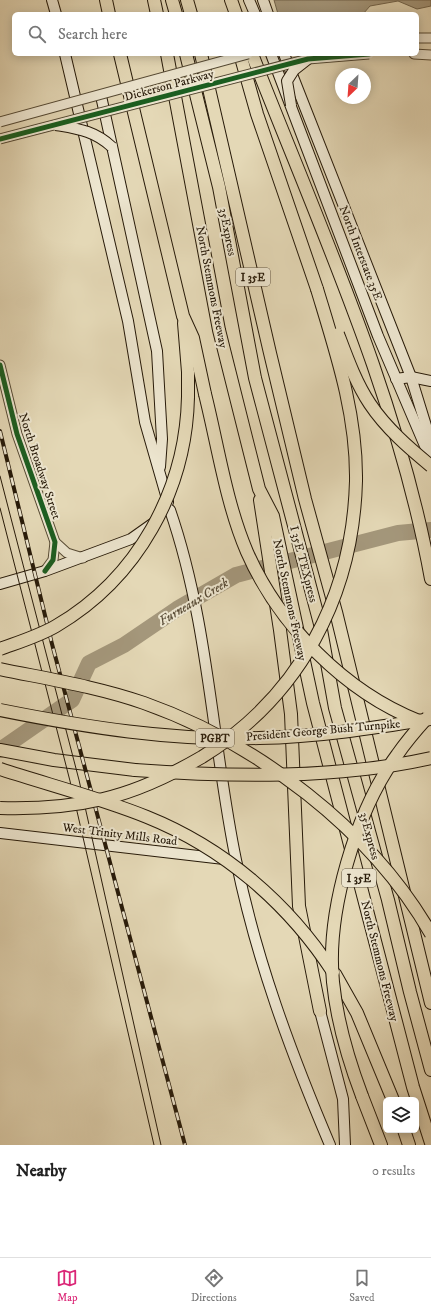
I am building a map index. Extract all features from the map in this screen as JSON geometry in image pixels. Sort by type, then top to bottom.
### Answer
[{"type":"highway","points":[[106,0],[109,12]]},
{"type":"highway","points":[[154,0],[157,12]]},
{"type":"highway","points":[[172,0],[175,12]]},
{"type":"highway","points":[[187,0],[190,12]]},
{"type":"highway","points":[[224,0],[227,12]]},
{"type":"highway","points":[[231,0],[235,12]]},
{"type":"highway","points":[[120,56],[184,316],[193,338],[236,519],[247,551],[268,592],[296,629],[340,673],[389,706],[410,718],[431,726]]},
{"type":"highway","name":"North Stemmons Freeway","points":[[167,56],[219,330],[292,612],[313,704],[390,1000],[413,1087],[431,1143]]},
{"type":"highway","name":"35Express","points":[[186,56],[219,187],[255,378],[289,503]]},
{"type":"highway","name":"I 35E","points":[[201,56],[305,499],[336,612],[431,1003]]},
{"type":"highway","points":[[0,808],[45,808],[76,804],[125,793],[167,776],[210,751],[236,733],[273,698],[304,659],[329,610],[340,581],[352,528],[356,480],[352,421],[347,392],[317,290],[257,114],[241,56]]},
{"type":"highway","points":[[253,56],[355,313],[384,395],[405,463],[431,579]]},
{"type":"highway","points":[[317,290],[370,404],[393,432],[431,466]]},
{"type":"highway","points":[[0,649],[55,626],[71,616],[96,596],[114,580],[128,564],[158,518],[178,470],[187,425],[188,372],[184,316]]},
{"type":"highway","name":"I 35E TEXpress","points":[[289,503],[320,624]]},
{"type":"highway","points":[[268,518],[291,714],[299,906],[320,1010]]},
{"type":"highway","name":"35Express","points":[[320,624],[335,708],[388,900],[410,992],[431,1070]]},
{"type":"highway","points":[[0,669],[95,689],[143,703],[200,726],[235,744],[306,793],[352,834],[392,880],[431,934]]},
{"type":"highway","name":"President George Bush Turnpike","points":[[0,710],[138,733],[196,737],[259,738],[350,731],[431,719]]},
{"type":"highway","points":[[381,1145],[346,1053],[335,994],[333,958],[337,908],[348,861],[361,822],[370,802],[396,755],[431,713]]},
{"type":"highway","points":[[0,750],[96,766],[195,774],[310,772],[410,762],[431,758]]},
{"type":"highway","points":[[0,769],[126,809],[171,827],[202,844],[233,864],[280,905],[317,946],[335,974],[363,1025],[392,1097]]},
{"type":"highway","points":[[405,1133],[409,1145]]},
{"type":"main road","points":[[52,0],[55,12]]},
{"type":"main road","points":[[263,0],[267,12]]},
{"type":"main road","points":[[250,1],[254,12]]},
{"type":"main road","points":[[65,56],[128,321],[145,422],[170,510],[183,548],[202,643],[236,860],[266,979],[309,1094],[330,1145]]},
{"type":"main road","name":"North Interstate 35E","points":[[272,56],[396,379],[431,460]]},
{"type":"main road","name":"North Interstate 35E","points":[[285,56],[411,377],[431,442]]},
{"type":"main road","points":[[291,105],[287,81],[294,70],[308,59]]},
{"type":"main road","points":[[101,96],[157,351],[162,439],[160,475]]},
{"type":"main road","points":[[56,125],[85,130],[101,137],[112,147]]},
{"type":"main road","points":[[396,379],[411,377],[431,381]]},
{"type":"main road","points":[[0,584],[46,571],[131,539],[170,510]]},
{"type":"main road","name":"West Trinity Mills Road","points":[[2,834],[236,860]]},
{"type":"main road","points":[[320,1010],[343,1099],[345,1145]]},
{"type":"street","points":[[419,38],[431,38]]},
{"type":"street","points":[[419,54],[431,55]]},
{"type":"street","name":"Dickerson Parkway","points":[[0,122],[101,96],[241,56]]},
{"type":"street","name":"Dickerson Parkway","points":[[0,139],[308,59],[345,56]]},
{"type":"street","name":"North Broadway Street","points":[[0,365],[17,434],[55,542],[53,560],[46,571]]},
{"type":"street","points":[[55,542],[67,553],[83,558]]},
{"type":"shaded area","points":[[274,0],[431,0],[431,6],[417,9],[398,1],[370,6],[365,12],[277,12]]},
{"type":"waterway","name":"Furneaux Creek","points":[[0,750],[72,700],[89,663],[124,645],[177,609],[236,575],[398,533],[431,530]]},
{"type":"tram line","points":[[0,476],[79,780],[161,1145]]},
{"type":"tram line","points":[[0,508],[70,781],[154,1145]]},
{"type":"railway","points":[[0,431],[52,644],[185,1145]]},
{"type":"cycle path","points":[[0,139],[308,59],[345,56]]},
{"type":"cycle path","points":[[0,365],[17,434],[55,542],[53,560],[45,571]]}]
